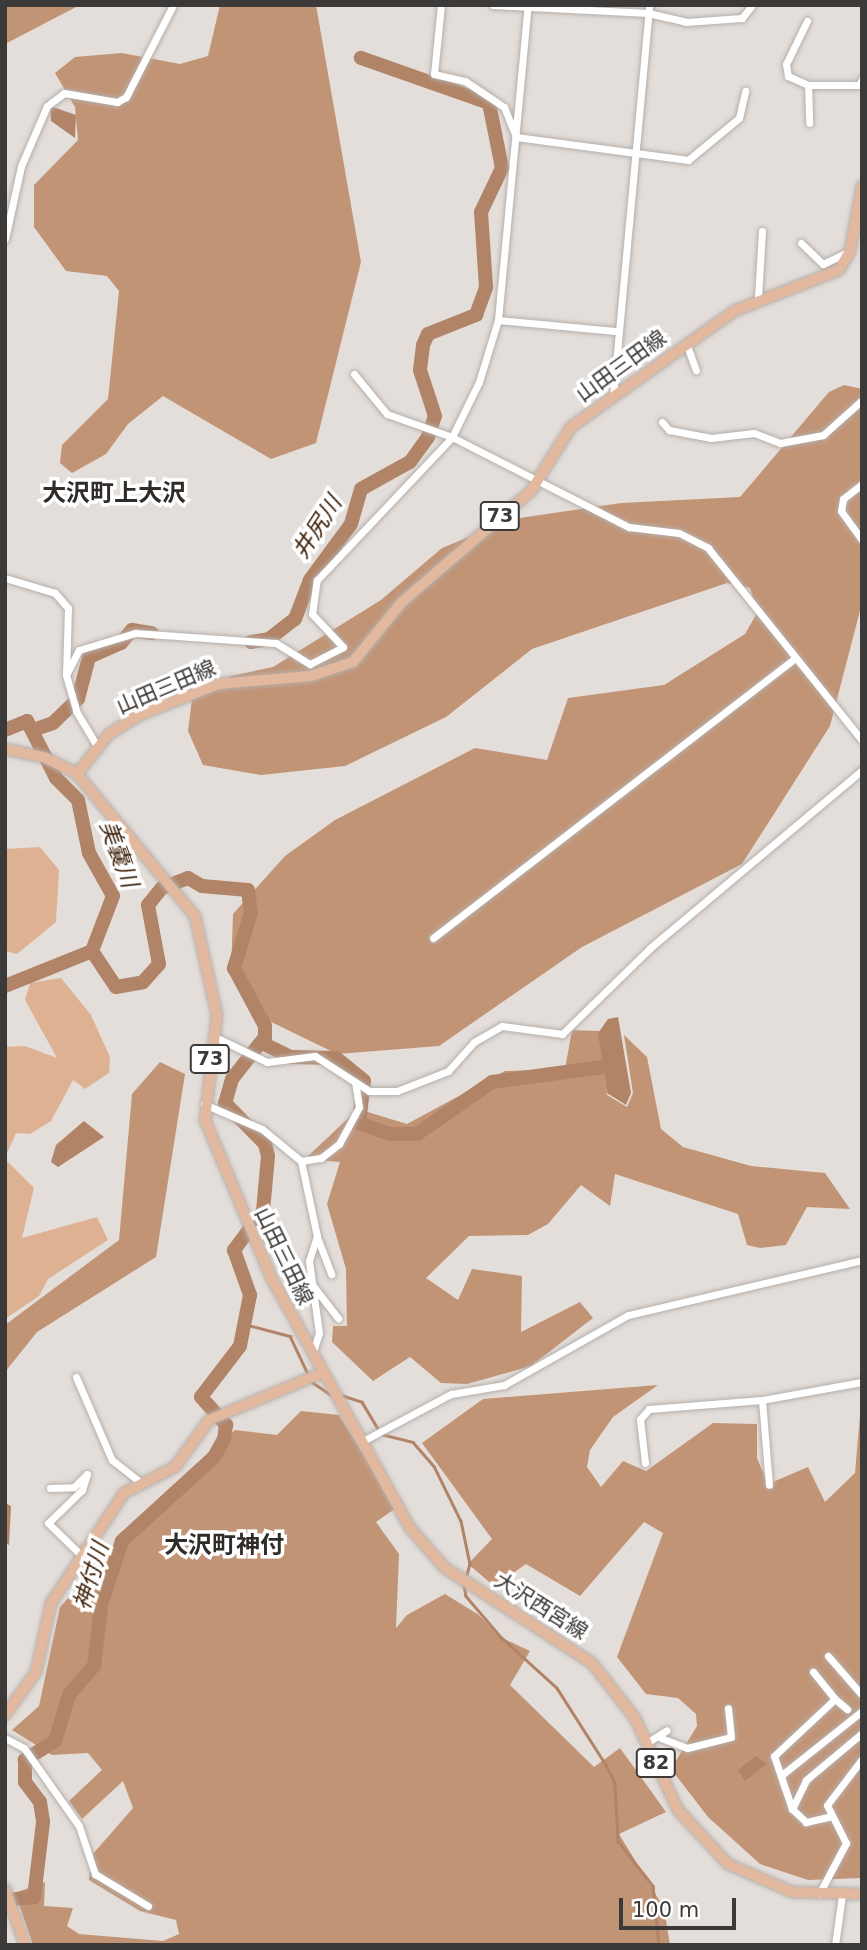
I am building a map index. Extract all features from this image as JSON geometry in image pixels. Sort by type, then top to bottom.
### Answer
[{"type":"main road","points":[[850,251],[862,186]]},
{"type":"main road","name":"山田三田線","points":[[77,774],[97,746],[123,723],[218,684],[311,676],[353,662],[402,602],[538,481],[563,436],[686,343],[758,298],[831,275],[850,251]]},
{"type":"main road","points":[[6,749],[44,757],[77,774]]},
{"type":"main road","name":"73","points":[[77,774],[181,892],[202,932],[216,999],[215,1037],[203,1104]]},
{"type":"main road","name":"山田三田線","points":[[203,1104],[247,1224],[312,1354],[314,1377]]},
{"type":"main road","points":[[5,1715],[36,1672],[46,1614],[81,1555],[124,1493],[140,1482],[175,1467],[198,1428],[217,1416],[314,1377]]},
{"type":"main road","name":"大沢西宮線","points":[[314,1377],[335,1395],[410,1528],[464,1581],[581,1652],[622,1699],[648,1742],[678,1810],[702,1842],[757,1881],[818,1896],[862,1894]]},
{"type":"main road","points":[[5,1889],[25,1945]]},
{"type":"street","points":[[5,239],[21,166],[47,106],[64,93],[117,103],[126,97],[173,5]]},
{"type":"street","points":[[441,5],[434,74],[465,81],[504,107],[516,137]]},
{"type":"street","points":[[493,5],[648,9],[686,22],[742,18],[752,5]]},
{"type":"street","points":[[66,675],[79,650],[135,633],[276,643],[310,664],[337,655],[343,647],[312,614],[317,580],[452,437],[480,382],[498,320],[528,7]]},
{"type":"street","points":[[613,396],[615,331],[648,9]]},
{"type":"street","points":[[807,21],[786,64],[788,76],[808,85],[859,85],[862,79]]},
{"type":"street","points":[[808,85],[809,123]]},
{"type":"street","points":[[516,137],[688,160],[739,118],[745,91]]},
{"type":"street","points":[[758,298],[762,230]]},
{"type":"street","points":[[801,243],[817,263],[850,251]]},
{"type":"street","points":[[498,320],[615,331]]},
{"type":"street","points":[[686,343],[696,370]]},
{"type":"street","points":[[354,374],[387,414],[452,437],[628,527],[680,533],[708,548],[862,740]]},
{"type":"street","points":[[662,422],[669,430],[711,438],[754,433],[780,443],[823,436],[862,400]]},
{"type":"street","points":[[862,484],[844,499],[841,511],[862,540]]},
{"type":"street","points":[[5,578],[55,593],[68,608],[66,675],[76,711],[97,746]]},
{"type":"street","points":[[433,938],[795,658]]},
{"type":"street","points":[[215,1037],[267,1062],[315,1056],[369,1091],[428,1084],[502,1026],[570,1030],[650,948],[862,769]]},
{"type":"street","points":[[301,1161],[321,1158],[339,1144],[359,1107],[355,1082]]},
{"type":"street","points":[[203,1104],[262,1129],[301,1161],[317,1236],[331,1274]]},
{"type":"street","points":[[312,1354],[319,1333],[310,1282],[317,1236]]},
{"type":"street","points":[[361,1442],[450,1394],[504,1385],[628,1315],[862,1260]]},
{"type":"street","points":[[845,1265],[862,1266]]},
{"type":"street","points":[[310,1282],[338,1318]]},
{"type":"street","points":[[76,1377],[112,1460],[140,1482]]},
{"type":"street","points":[[645,1463],[640,1419],[649,1409],[762,1400],[862,1382]]},
{"type":"street","points":[[762,1400],[769,1485]]},
{"type":"street","points":[[50,1488],[74,1487],[87,1474],[82,1490],[48,1523],[81,1555]]},
{"type":"street","points":[[828,1656],[862,1695]]},
{"type":"street","points":[[813,1672],[835,1699],[848,1709]]},
{"type":"street","points":[[828,1817],[806,1822],[792,1809],[783,1774],[774,1756],[835,1699]]},
{"type":"street","points":[[661,1738],[687,1748],[731,1737],[728,1708]]},
{"type":"street","points":[[783,1774],[862,1711]]},
{"type":"street","points":[[648,1742],[661,1738],[667,1730]]},
{"type":"street","points":[[792,1809],[806,1780],[862,1733]]},
{"type":"street","points":[[5,1738],[24,1748],[79,1826],[95,1874],[148,1906]]},
{"type":"street","points":[[818,1896],[846,1843],[828,1817],[827,1805],[862,1759]]},
{"type":"street","points":[[835,1945],[842,1895]]},
{"type":"shaded area","points":[[5,5],[80,5],[5,44]]},
{"type":"shaded area","points":[[220,5],[316,5],[361,262],[316,443],[271,459],[163,396],[128,424],[106,454],[72,473],[60,463],[62,445],[108,399],[119,291],[107,276],[66,271],[34,227],[34,185],[78,140],[75,107],[55,73],[75,57],[122,53],[180,64],[208,56]]},
{"type":"shaded area","points":[[50,106],[76,115],[75,138],[51,121]]},
{"type":"shaded area","points":[[844,385],[862,389],[862,603],[830,726],[742,864],[582,947],[439,1046],[337,1054],[263,1018],[231,974],[233,914],[285,856],[335,820],[475,748],[547,760],[568,698],[664,685],[745,634],[757,613],[750,588],[727,583],[532,649],[446,717],[345,766],[261,775],[203,765],[188,731],[192,699],[231,676],[273,667],[381,600],[442,548],[513,519],[621,503],[740,497],[829,392]]},
{"type":"shaded area","points":[[40,847],[59,870],[56,922],[17,954],[5,951],[5,849]]},
{"type":"shaded area","points":[[61,978],[91,1015],[110,1057],[109,1073],[85,1089],[73,1080],[51,1121],[30,1134],[16,1133],[5,1158],[5,1047],[25,1046],[57,1058],[25,1000],[30,983]]},
{"type":"shaded area","points":[[618,1017],[631,1093],[626,1105],[607,1093],[598,1033],[608,1019]]},
{"type":"shaded area","points":[[572,1030],[599,1031],[607,1095],[627,1107],[633,1093],[624,1035],[647,1057],[661,1129],[683,1147],[751,1166],[825,1173],[850,1209],[807,1207],[786,1245],[760,1248],[747,1245],[738,1214],[615,1174],[610,1206],[581,1185],[548,1224],[528,1235],[469,1236],[426,1278],[458,1300],[472,1269],[522,1276],[521,1332],[580,1302],[593,1318],[531,1366],[467,1384],[441,1383],[410,1357],[373,1381],[332,1342],[333,1326],[347,1326],[346,1269],[327,1204],[340,1162],[305,1159],[358,1109],[407,1124],[505,1071],[565,1069]]},
{"type":"shaded area","points":[[160,1062],[185,1074],[156,1257],[37,1332],[5,1372],[5,1325],[119,1240],[132,1094]]},
{"type":"shaded area","points":[[84,1121],[104,1137],[58,1167],[51,1162],[56,1145]]},
{"type":"shaded area","points":[[5,1159],[34,1188],[22,1238],[97,1217],[108,1240],[48,1279],[39,1296],[5,1319]]},
{"type":"shaded area","points":[[658,1385],[613,1417],[590,1450],[587,1467],[601,1487],[623,1461],[646,1471],[713,1423],[757,1424],[757,1458],[768,1484],[808,1467],[825,1502],[855,1473],[862,1392],[862,1878],[808,1880],[760,1864],[708,1817],[671,1769],[697,1726],[696,1714],[678,1698],[646,1694],[617,1657],[663,1533],[644,1522],[580,1596],[526,1564],[494,1586],[468,1564],[492,1539],[422,1443],[483,1399]]},
{"type":"shaded area","points":[[301,1411],[339,1415],[396,1508],[376,1522],[399,1554],[396,1628],[407,1615],[445,1594],[479,1615],[500,1637],[530,1651],[510,1685],[594,1767],[620,1748],[666,1812],[619,1834],[664,1908],[670,1945],[33,1945],[15,1893],[45,1882],[44,1906],[73,1908],[67,1926],[79,1934],[163,1941],[179,1934],[176,1920],[140,1911],[89,1880],[92,1855],[133,1808],[123,1781],[82,1819],[69,1801],[102,1770],[88,1753],[52,1755],[12,1730],[39,1706],[60,1607],[88,1576],[80,1567],[86,1558],[100,1559],[235,1430],[277,1435]]},
{"type":"shaded area","points":[[5,1503],[11,1506],[9,1545],[5,1543]]},
{"type":"shaded area","points":[[756,1756],[767,1764],[745,1781],[738,1770]]},
{"type":"waterway","name":"井尻川","points":[[251,642],[269,639],[295,619],[310,580],[351,524],[361,489],[410,462],[428,437],[435,416],[420,370],[423,345],[428,334],[476,315],[486,287],[481,212],[502,168],[489,103],[361,58]]},
{"type":"waterway","name":"井尻川","points":[[33,730],[53,723],[78,699],[89,657],[121,643],[132,630],[152,633]]},
{"type":"waterway","name":"美嚢川","points":[[5,730],[27,721],[56,778],[78,800],[89,853],[113,896],[92,951],[116,987],[143,982],[159,964],[148,905],[162,888],[188,878],[202,886],[248,890],[251,913],[234,968],[265,1026],[265,1037],[232,1079],[225,1103],[265,1144],[268,1156],[263,1211],[234,1250],[250,1295],[240,1346],[201,1397],[226,1425],[224,1439],[214,1457],[122,1541],[101,1605],[94,1666],[69,1695],[55,1741],[25,1760],[25,1782],[40,1802],[43,1822],[34,1897],[16,1899]]},
{"type":"waterway","points":[[5,986],[92,951]]},
{"type":"waterway","points":[[262,1043],[291,1057],[336,1058],[364,1081],[359,1123],[390,1134],[417,1134],[492,1082],[603,1067]]},
{"type":"waterway","points":[[244,1324],[290,1336],[309,1376]]},
{"type":"waterway","points":[[312,1382],[331,1395]]},
{"type":"waterway","points":[[341,1395],[362,1402],[381,1434],[413,1442],[434,1466],[461,1521],[470,1564],[466,1578]]},
{"type":"waterway","points":[[464,1584],[466,1596],[501,1637],[557,1688],[606,1765],[615,1783],[618,1841],[653,1886],[659,1945]]},
{"type":"district","name":"大沢町上大沢","points":[[114,494]]},
{"type":"district","name":"大沢町神付","points":[[224,1546]]},
{"type":"water label","name":"神付川","points":[[91,1576]]}]
